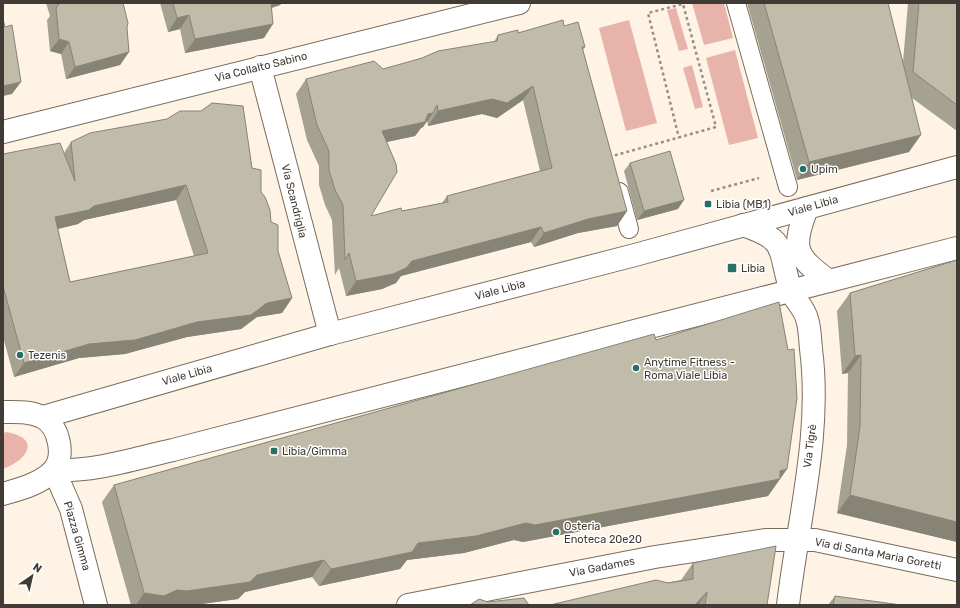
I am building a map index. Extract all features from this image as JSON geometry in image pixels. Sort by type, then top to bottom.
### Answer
[{"type":"street","name":"Via Collalto Sabino","points":[[3,132],[519,3]]},
{"type":"street","points":[[736,3],[788,187]]},
{"type":"street","name":"Via Scandriglia","points":[[260,67],[330,334]]},
{"type":"street","points":[[609,157],[629,229]]},
{"type":"street","name":"Viale Libia","points":[[43,417],[330,334],[957,167]]},
{"type":"street","points":[[807,208],[798,233],[798,248],[811,267],[829,281]]},
{"type":"street","points":[[743,225],[757,230],[778,244],[782,252],[791,291]]},
{"type":"street","points":[[3,494],[32,484],[54,470],[73,471],[91,469],[173,450],[957,248]]},
{"type":"street","name":"Via Tigrè","points":[[788,605],[815,404],[815,380],[808,319],[801,304],[791,291]]},
{"type":"street","points":[[3,412],[24,412],[43,417],[49,422],[58,439],[59,457],[54,470]]},
{"type":"street","name":"Piazza Gimma","points":[[54,470],[71,509],[96,605]]},
{"type":"street","name":"Via di Santa Maria Goretti","points":[[798,539],[843,545],[957,570]]},
{"type":"street","name":"Via Gadames","points":[[415,604],[655,557],[752,542],[798,539]]},
{"type":"path","points":[[609,157],[679,138],[716,127],[683,4],[648,13],[679,138]]},
{"type":"path","points":[[711,191],[761,178]]},
{"type":"shaded area","points":[[692,3],[724,3],[733,38],[704,45]]},
{"type":"shaded area","points":[[676,8],[688,49],[679,51],[667,10]]},
{"type":"shaded area","points":[[629,20],[657,123],[626,131],[599,28]]},
{"type":"shaded area","points":[[735,50],[758,138],[729,145],[706,58]]},
{"type":"shaded area","points":[[692,65],[703,107],[695,109],[683,68]]},
{"type":"shaded area","points":[[7,432],[25,439],[27,450],[19,460],[3,469],[3,433]]},
{"type":"building","points":[[59,3],[123,3],[128,23],[129,52],[75,67],[69,42],[59,39],[56,8]]},
{"type":"building","points":[[173,3],[271,3],[273,24],[195,39],[189,15],[177,18]]},
{"type":"building","points":[[764,3],[888,3],[921,135],[809,162]]},
{"type":"building","points":[[919,3],[957,3],[957,105],[913,72]]},
{"type":"building","points":[[3,19],[5,27],[12,25],[21,82],[3,86]]},
{"type":"building","points":[[563,20],[564,26],[578,22],[585,47],[582,47],[627,211],[588,219],[544,233],[541,227],[412,261],[406,268],[393,274],[356,281],[349,253],[345,260],[343,205],[335,190],[329,170],[329,151],[317,125],[306,79],[374,61],[383,69],[422,58],[438,51],[497,41],[498,35],[518,30],[518,33]],"holes":[[[533,86],[552,168],[447,196],[448,202],[402,211],[401,208],[371,216],[397,172],[396,164],[382,131],[425,122],[428,114],[433,113],[437,105],[438,111],[492,99],[507,103]]]},
{"type":"building","points":[[212,103],[243,106],[252,168],[261,170],[261,192],[265,197],[270,210],[271,222],[278,225],[278,251],[292,298],[267,303],[251,315],[197,322],[135,340],[89,344],[24,363],[3,286],[3,154],[60,143],[75,181],[71,142],[90,133],[167,119],[180,111],[201,111]],"holes":[[[186,185],[208,253],[70,282],[55,217],[89,210],[94,206]]]},
{"type":"building","points":[[670,151],[684,200],[644,211],[630,163]]},
{"type":"building","points":[[957,260],[957,522],[850,495],[860,427],[861,355],[855,356],[850,293]]},
{"type":"building","points":[[779,302],[788,350],[794,349],[797,398],[787,469],[780,471],[780,479],[535,525],[526,523],[476,536],[418,543],[412,552],[331,569],[324,560],[257,575],[250,582],[187,591],[177,590],[164,596],[144,593],[114,485],[654,334],[656,340]]},
{"type":"building","points":[[776,546],[767,605],[705,605],[707,592],[695,605],[550,605],[656,580],[668,583],[693,579],[693,563]]},
{"type":"building","points":[[835,596],[901,605],[833,605]]},
{"type":"building","points":[[524,598],[529,605],[470,605],[479,599],[488,602]]},
{"type":"place","name":"Upim","points":[[803,169]]},
{"type":"place","name":"Libia (MB1)","points":[[708,204]]},
{"type":"place","name":"Libia","points":[[732,268]]},
{"type":"place","name":"Tezenis","points":[[20,355]]},
{"type":"place","name":"Anytime Fitness - Roma Viale Libia","points":[[636,368]]},
{"type":"place","name":"Libia/Gimma","points":[[274,451]]},
{"type":"place","name":"Osteria Enoteca 20e20","points":[[556,532]]}]
